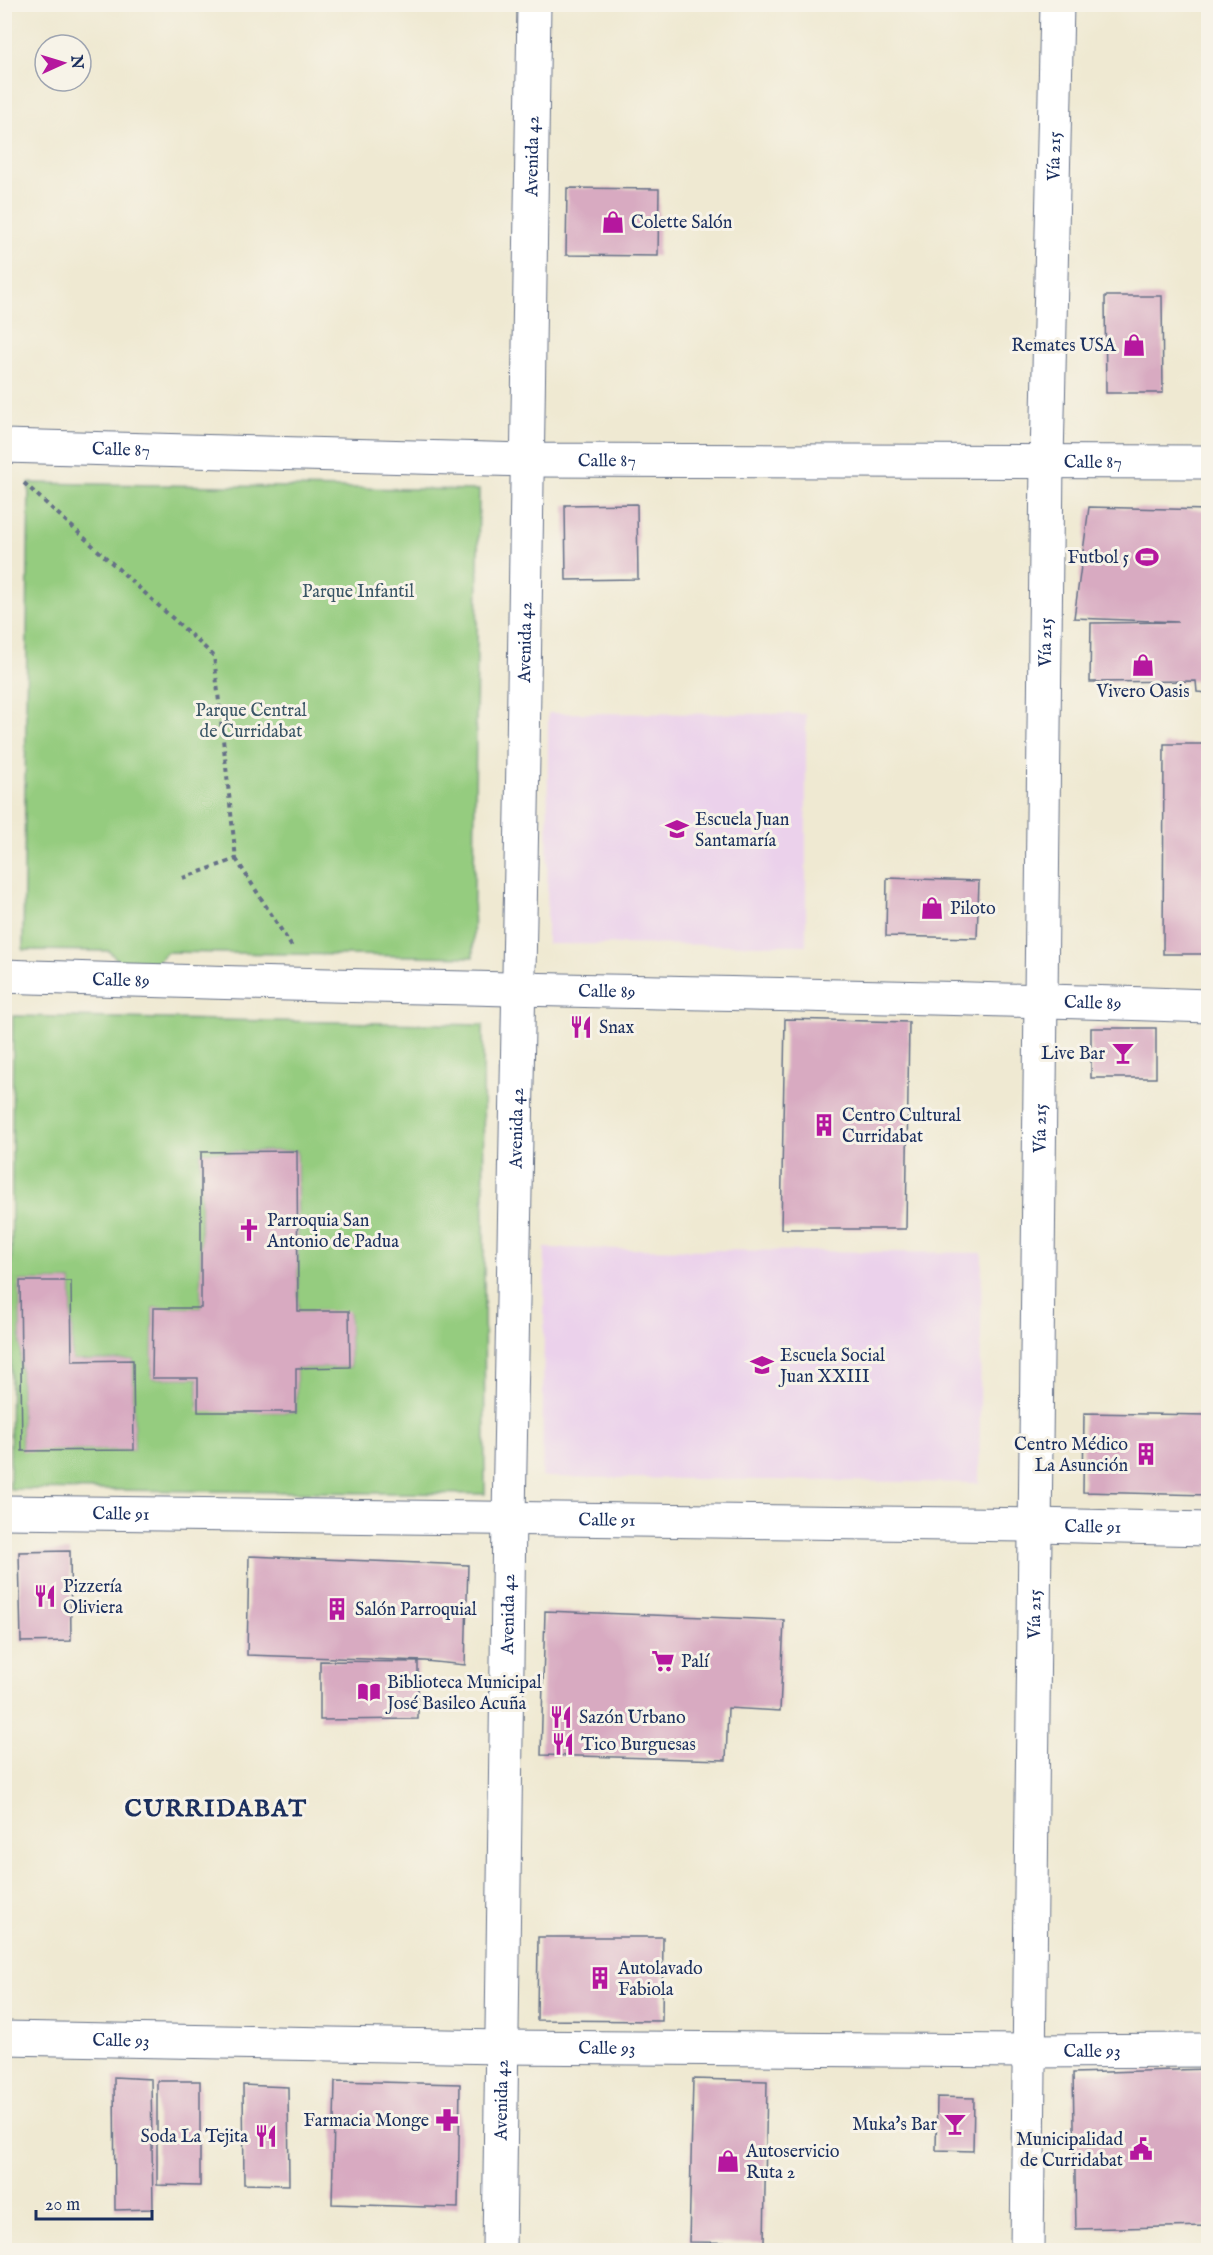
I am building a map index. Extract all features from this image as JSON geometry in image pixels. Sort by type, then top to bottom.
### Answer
[{"type":"street","name":"Avenida 42","points":[[499,2250],[534,4]]},
{"type":"street","name":"Vía 215","points":[[1028,2250],[1047,461],[1057,4]]},
{"type":"street","name":"Calle 87","points":[[4,446],[528,460],[1209,462]]},
{"type":"street","name":"Calle 89","points":[[4,976],[519,990],[1042,1000],[1209,1006]]},
{"type":"street","name":"Calle 91","points":[[4,1512],[1035,1524],[1209,1530]]},
{"type":"street","name":"Calle 93","points":[[4,2038],[502,2047],[1209,2050]]},
{"type":"path","points":[[24,483],[214,656],[237,859],[316,985]]},
{"type":"path","points":[[180,879],[237,859]]},
{"type":"shaded area","name":"Escuela Juan Santamaría","points":[[548,713],[806,714],[806,945],[547,944]]},
{"type":"shaded area","name":"Escuela Social Juan XXIII","points":[[545,1248],[982,1253],[979,1483],[542,1477]]},
{"type":"green space","name":"Parque Central de Curridabat","points":[[29,483],[479,490],[473,957],[167,952],[138,981],[109,951],[23,950]]},
{"type":"green space","points":[[13,1016],[483,1025],[485,1494],[10,1489]],"holes":[[[297,1151],[298,1311],[349,1312],[350,1367],[296,1368],[296,1412],[198,1411],[198,1378],[152,1378],[153,1308],[201,1308],[201,1152]],[[20,1281],[71,1281],[72,1361],[133,1360],[134,1450],[22,1450]]]},
{"type":"building","name":"Colette Salón","points":[[567,188],[659,189],[658,256],[566,255]]},
{"type":"building","name":"Remates USA","points":[[1105,296],[1162,296],[1163,393],[1106,393]]},
{"type":"building","points":[[637,504],[638,579],[566,580],[565,505]]},
{"type":"building","points":[[1089,507],[1208,510],[1208,693],[1197,692],[1196,681],[1090,682],[1091,623],[1179,622],[1074,618]]},
{"type":"building","points":[[1164,744],[1208,744],[1208,954],[1163,954]]},
{"type":"building","name":"Piloto","points":[[887,878],[979,881],[977,938],[886,936]]},
{"type":"building","name":"Centro Cultural Curridabat","points":[[785,1019],[909,1022],[906,1229],[781,1229]]},
{"type":"building","name":"Live Bar","points":[[1091,1028],[1156,1028],[1156,1078],[1091,1078]]},
{"type":"building","name":"Parroquia San Antonio de Padua","points":[[297,1151],[298,1311],[349,1311],[350,1367],[296,1368],[296,1412],[198,1412],[198,1378],[152,1378],[153,1308],[201,1308],[201,1152]]},
{"type":"building","points":[[20,1281],[71,1281],[72,1361],[133,1360],[134,1450],[22,1451]]},
{"type":"building","name":"Centro Médico La Asunción","points":[[1084,1413],[1208,1415],[1208,1495],[1083,1492]]},
{"type":"building","name":"Pizzería Oliviera","points":[[70,1551],[71,1641],[21,1642],[19,1552]]},
{"type":"building","name":"Salón Parroquial","points":[[249,1556],[468,1565],[465,1665],[425,1661],[247,1655]]},
{"type":"building","name":"Palí","points":[[545,1611],[784,1620],[780,1711],[728,1708],[726,1760],[541,1755]]},
{"type":"building","points":[[320,1661],[418,1662],[418,1719],[320,1720]]},
{"type":"building","name":"Autolavado Fabiola","points":[[538,1937],[663,1937],[662,2021],[537,2020]]},
{"type":"building","name":"Municipalidad de Curridabat","points":[[1208,2069],[1208,2226],[1076,2229],[1073,2073]]},
{"type":"building","points":[[114,2077],[151,2079],[153,2209],[115,2210]]},
{"type":"building","name":"Autoservicio Ruta 2","points":[[693,2079],[767,2081],[764,2243],[689,2242]]},
{"type":"building","points":[[157,2081],[200,2081],[200,2186],[157,2185]]},
{"type":"building","points":[[335,2081],[460,2084],[458,2208],[332,2204]]},
{"type":"building","name":"Soda La Tejita","points":[[243,2085],[288,2087],[289,2185],[244,2184]]},
{"type":"building","name":"Muka's Bar","points":[[937,2097],[974,2098],[973,2151],[936,2150]]},
{"type":"place","name":"Colette Salón","points":[[613,222]]},
{"type":"place","name":"Remates USA","points":[[1134,345]]},
{"type":"place","name":"Futbol 5","points":[[1147,557]]},
{"type":"place","name":"Vivero Oasis","points":[[1143,665]]},
{"type":"place","name":"Escuela Juan Santamaría","points":[[677,829]]},
{"type":"place","name":"Piloto","points":[[932,908]]},
{"type":"place","name":"Snax","points":[[581,1027]]},
{"type":"place","name":"Live Bar","points":[[1123,1053]]},
{"type":"place","name":"Centro Cultural Curridabat","points":[[824,1125]]},
{"type":"place","name":"Parroquia San Antonio de Padua","points":[[249,1230]]},
{"type":"place","name":"Escuela Social Juan XXIII","points":[[762,1365]]},
{"type":"place","name":"Centro Médico La Asunción","points":[[1146,1454]]},
{"type":"place","name":"Pizzería Oliviera","points":[[45,1596]]},
{"type":"place","name":"Salón Parroquial","points":[[337,1609]]},
{"type":"place","name":"Palí","points":[[663,1661]]},
{"type":"place","name":"Biblioteca Municipal José Basileo Acuña","points":[[369,1692]]},
{"type":"place","name":"Sazón Urbano","points":[[561,1717]]},
{"type":"place","name":"Tico Burguesas","points":[[563,1744]]},
{"type":"place","name":"Autolavado Fabiola","points":[[600,1978]]},
{"type":"place","name":"Farmacia Monge","points":[[447,2120]]},
{"type":"place","name":"Muka's Bar","points":[[955,2124]]},
{"type":"place","name":"Soda La Tejita","points":[[266,2136]]},
{"type":"place","name":"Municipalidad de Curridabat","points":[[1141,2149]]},
{"type":"place","name":"Autoservicio Ruta 2","points":[[728,2161]]},
{"type":"district","name":"CURRIDABAT","points":[[216,1808]]},
{"type":"park label","name":"Parque Infantil","points":[[358,591]]}]
